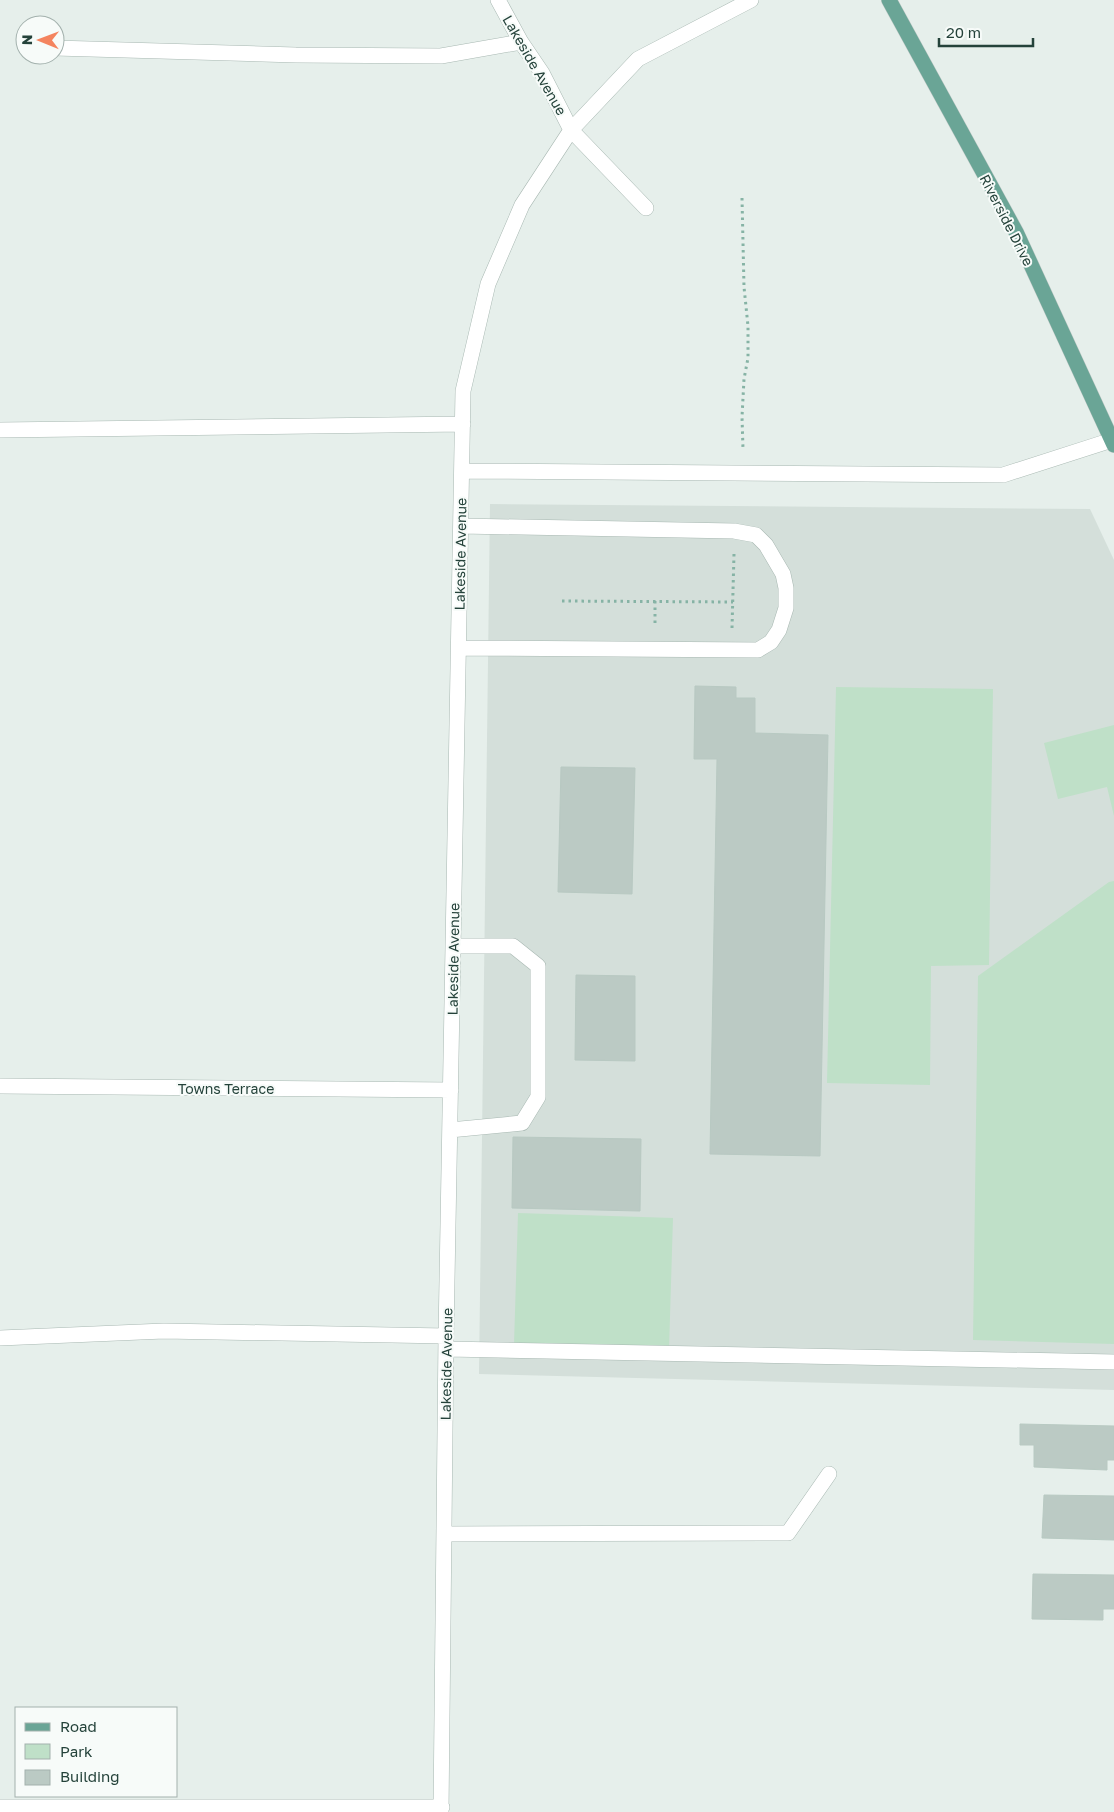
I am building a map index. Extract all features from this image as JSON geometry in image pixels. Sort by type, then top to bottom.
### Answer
[{"type":"main road","name":"Riverside Drive","points":[[889,0],[1016,232],[1113,442]]},
{"type":"street","name":"Lakeside Avenue","points":[[498,0],[521,42],[542,73],[572,130]]},
{"type":"street","name":"Lakeside Avenue","points":[[442,1810],[446,1342],[463,391],[488,284],[522,205],[572,130],[638,59],[751,0]]},
{"type":"street","points":[[65,48],[296,55],[441,56],[521,42]]},
{"type":"street","points":[[572,130],[646,208]]},
{"type":"street","points":[[0,430],[463,424]]},
{"type":"street","points":[[462,471],[1003,475],[1113,442]]},
{"type":"street","points":[[459,648],[758,650],[771,642],[779,630],[786,608],[784,574],[766,545],[756,535],[734,530],[461,526]]},
{"type":"street","points":[[450,1130],[522,1122],[538,1098],[538,966],[513,946],[454,946]]},
{"type":"street","name":"Towns Terrace","points":[[0,1086],[451,1090]]},
{"type":"street","points":[[0,1338],[164,1331],[446,1342],[1114,1362]]},
{"type":"street","points":[[444,1534],[788,1534],[829,1474]]},
{"type":"street","points":[[0,1807],[442,1810]]},
{"type":"path","points":[[736,473],[743,449],[744,379],[748,358],[742,198]]},
{"type":"path","points":[[732,650],[734,530]]},
{"type":"path","points":[[562,601],[733,602]]},
{"type":"shaded area","points":[[490,504],[1090,509],[1114,560],[1114,1390],[479,1374]]},
{"type":"green space","points":[[836,687],[993,689],[989,965],[931,966],[930,1085],[827,1083]]},
{"type":"green space","points":[[1114,725],[1114,816],[1107,787],[1058,799],[1044,743]]},
{"type":"green space","points":[[1114,881],[1114,1344],[973,1340],[978,976],[1109,882]]},
{"type":"green space","points":[[518,1213],[673,1218],[669,1350],[514,1345]]},
{"type":"building","points":[[695,686],[736,687],[736,698],[755,698],[755,733],[828,735],[820,1156],[710,1154],[717,759],[694,759]]},
{"type":"building","points":[[561,767],[635,768],[632,894],[558,892]]},
{"type":"building","points":[[576,975],[635,976],[635,1061],[575,1060]]},
{"type":"building","points":[[513,1137],[641,1139],[640,1211],[512,1208]]},
{"type":"building","points":[[1020,1424],[1114,1426],[1114,1460],[1107,1460],[1107,1470],[1034,1467],[1034,1445],[1020,1445]]},
{"type":"building","points":[[1044,1495],[1114,1496],[1114,1540],[1042,1538]]},
{"type":"building","points":[[1033,1574],[1114,1575],[1114,1609],[1103,1609],[1103,1620],[1032,1619]]}]
